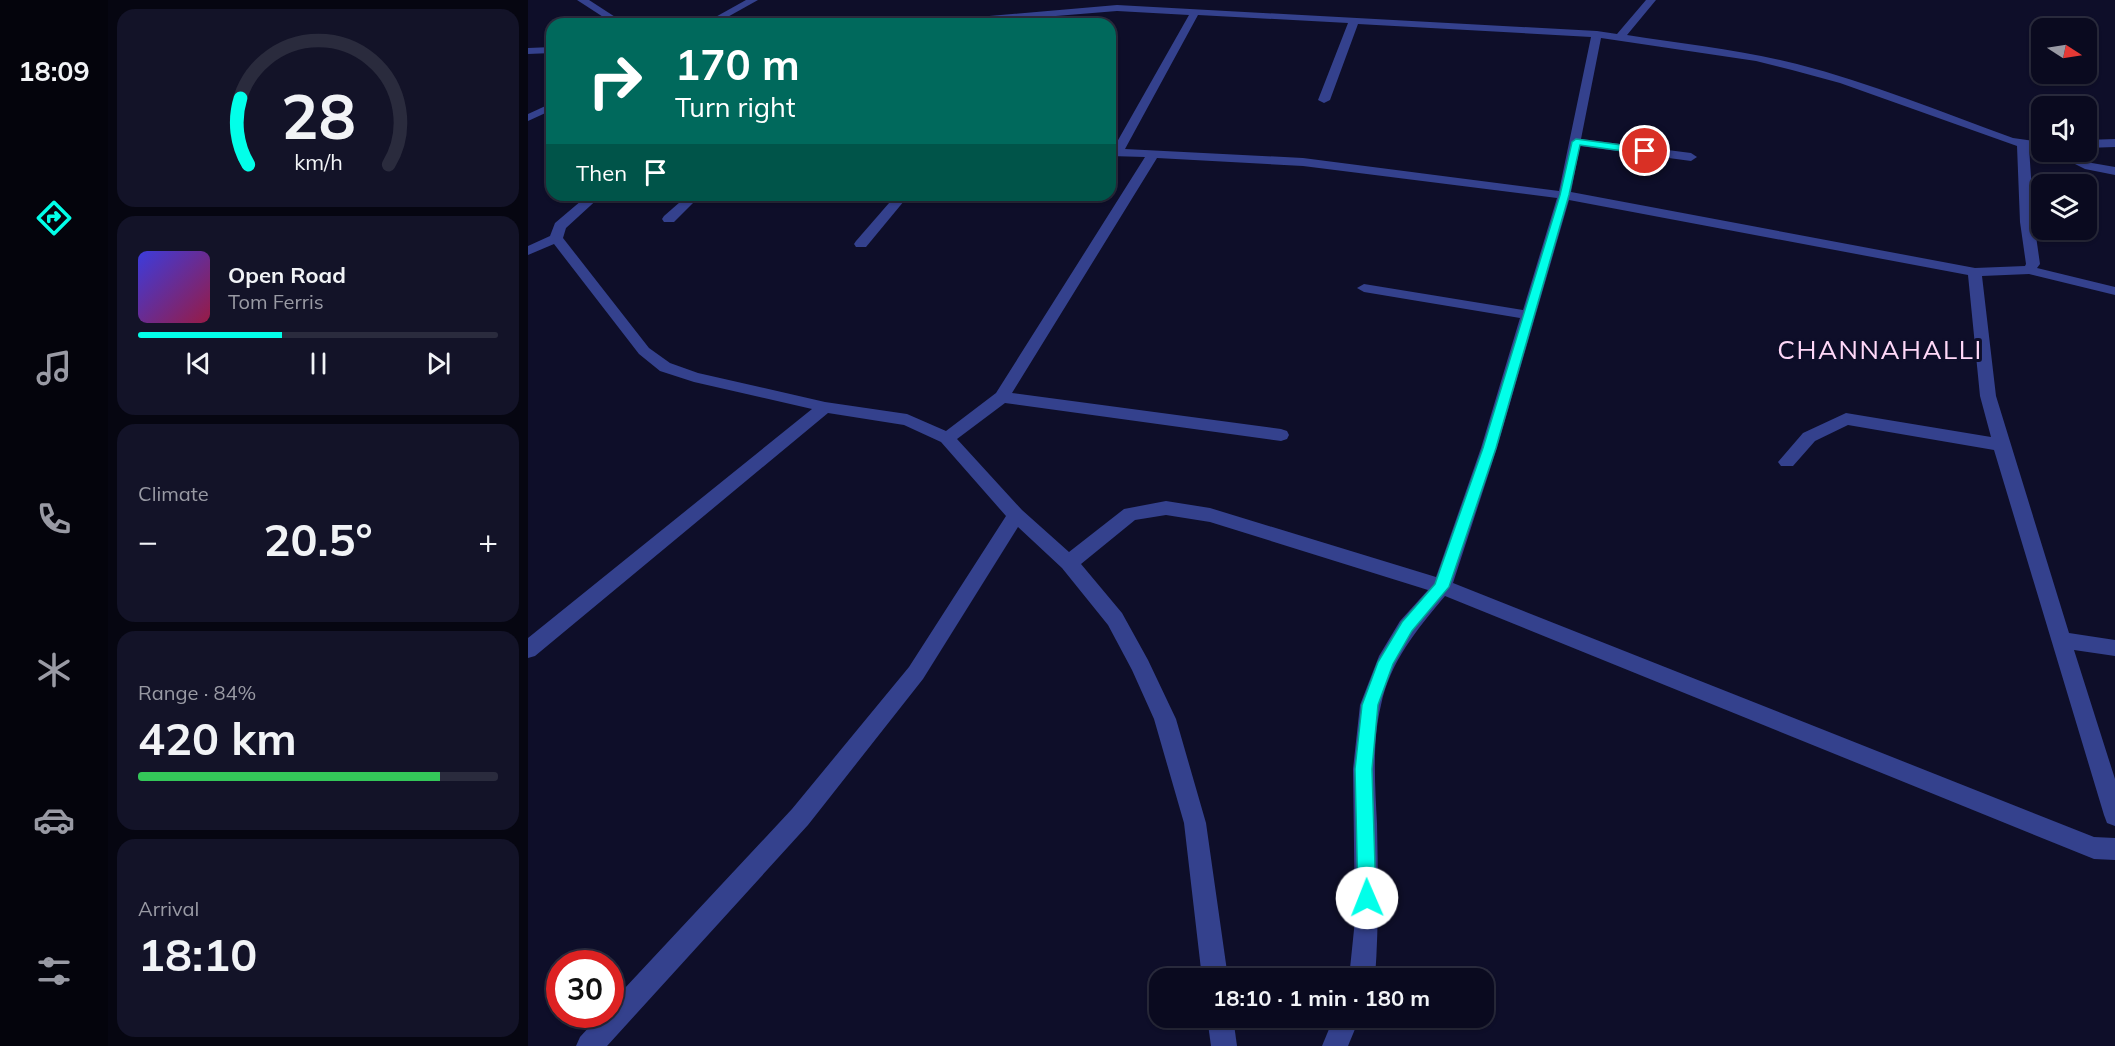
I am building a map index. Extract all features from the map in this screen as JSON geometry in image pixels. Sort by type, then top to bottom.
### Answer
[{"type":"street","points":[[582,0],[611,18]]},
{"type":"street","points":[[719,18],[753,0]]},
{"type":"street","points":[[1139,9],[1147,0]]},
{"type":"street","points":[[1620,37],[1651,0]]},
{"type":"street","points":[[986,18],[1058,11],[1139,9],[1597,34],[1756,58],[1795,67],[1844,81],[2031,145]]},
{"type":"street","points":[[1116,147],[1196,12]]},
{"type":"street","points":[[1324,100],[1354,22]]},
{"type":"street","points":[[1363,968],[1367,920],[1364,769],[1370,705],[1386,662],[1407,627],[1442,587],[1489,448],[1564,195],[1597,34]]},
{"type":"street","points":[[528,51],[546,50]]},
{"type":"street","points":[[528,118],[546,109]]},
{"type":"street","points":[[1576,142],[1690,157]]},
{"type":"street","points":[[2097,143],[2115,142]]},
{"type":"street","points":[[2023,144],[2027,222],[2033,264],[2029,270]]},
{"type":"street","points":[[1116,152],[1303,162],[1564,195],[1975,272],[2029,270],[2115,291]]},
{"type":"street","points":[[947,438],[1002,397],[1153,154]]},
{"type":"street","points":[[2080,162],[2115,171]]},
{"type":"street","points":[[528,251],[556,238],[560,226],[589,201]]},
{"type":"street","points":[[669,219],[688,201]]},
{"type":"street","points":[[861,244],[898,201]]},
{"type":"street","points":[[556,238],[644,351],[665,367],[694,377],[825,406],[907,420],[947,438],[1016,515],[1069,563],[1115,619],[1141,666],[1165,719],[1196,823],[1214,968]]},
{"type":"street","points":[[1975,272],[1988,396],[2115,815]]},
{"type":"street","points":[[1364,288],[1529,315]]},
{"type":"street","points":[[1002,397],[1281,435]]},
{"type":"street","points":[[528,650],[825,406]]},
{"type":"street","points":[[1786,462],[1809,437],[1846,419],[2001,445]]},
{"type":"street","points":[[1069,563],[1130,513],[1166,508],[1210,515],[1442,587],[2094,848],[2115,849]]},
{"type":"street","points":[[589,1046],[800,818],[916,673],[1016,515]]},
{"type":"street","points":[[2062,640],[2115,648]]},
{"type":"street","points":[[1222,1028],[1224,1046]]},
{"type":"street","points":[[1335,1046],[1342,1028]]},
{"type":"district","name":"CHANNAHALLI","points":[[1880,349]]},
{"type":"route","points":[[1367,898],[1364,769],[1370,705],[1386,662],[1407,627],[1442,587],[1489,448],[1564,195],[1576,142],[1645,151]]}]
